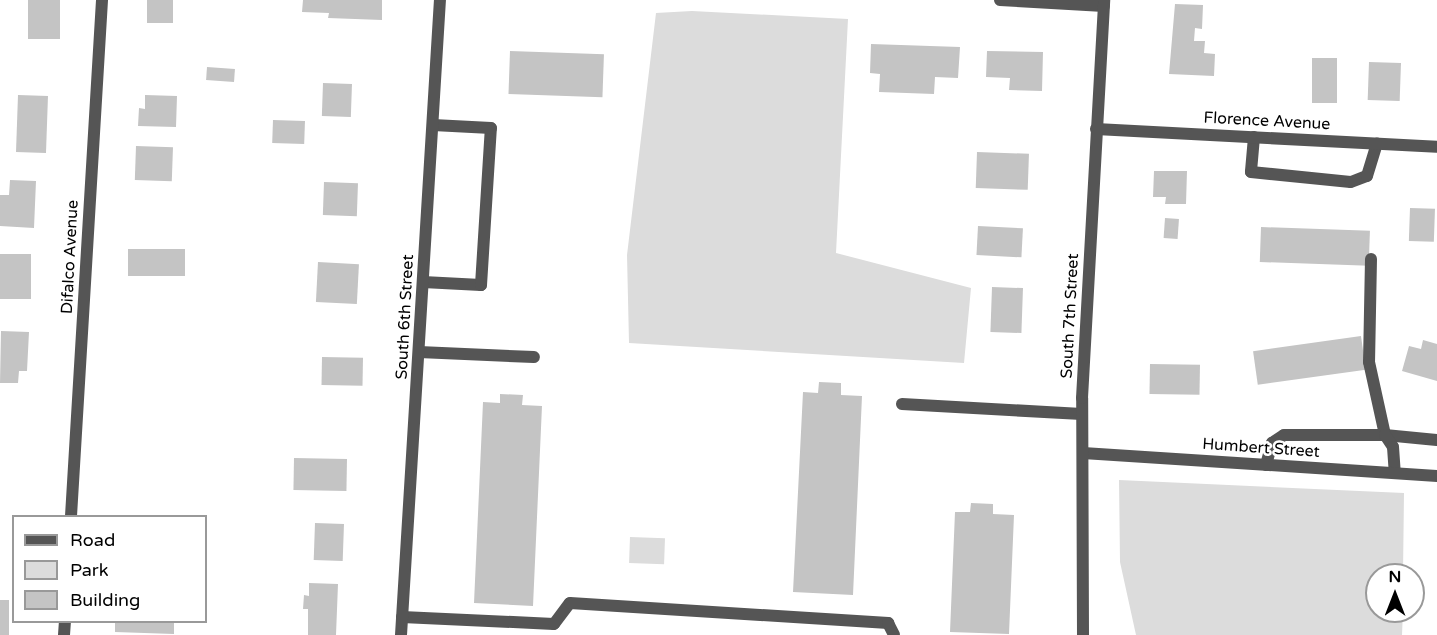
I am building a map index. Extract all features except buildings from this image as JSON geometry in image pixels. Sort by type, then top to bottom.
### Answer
[{"type":"street","name":"Difalco Avenue","points":[[71,515],[102,0]]},
{"type":"street","name":"South 6th Street","points":[[401,635],[440,0]]},
{"type":"street","points":[[1000,0],[1104,3]]},
{"type":"street","name":"South 7th Street","points":[[1083,635],[1083,414],[1104,3]]},
{"type":"street","points":[[423,282],[481,285],[491,128],[433,125]]},
{"type":"street","name":"Florence Avenue","points":[[1096,129],[1437,147]]},
{"type":"street","points":[[1254,137],[1251,172],[1351,182],[1366,176],[1377,143]]},
{"type":"street","points":[[1371,259],[1369,362],[1385,435],[1393,447],[1395,473]]},
{"type":"street","points":[[419,352],[534,357]]},
{"type":"street","points":[[902,404],[1083,414]]},
{"type":"street","points":[[1266,465],[1272,443],[1284,435],[1385,435],[1437,440]]},
{"type":"street","name":"Humbert Street","points":[[1083,453],[1437,476]]},
{"type":"street","points":[[402,617],[554,624],[570,603],[888,623],[894,635]]},
{"type":"green space","points":[[692,11],[848,19],[836,253],[971,288],[964,363],[629,343],[627,255],[656,13]]},
{"type":"green space","points":[[1119,480],[1404,493],[1403,563],[1365,563],[1365,623],[1402,623],[1402,635],[1136,635],[1120,562]]},
{"type":"green space","points":[[630,537],[665,538],[664,564],[629,563]]}]
